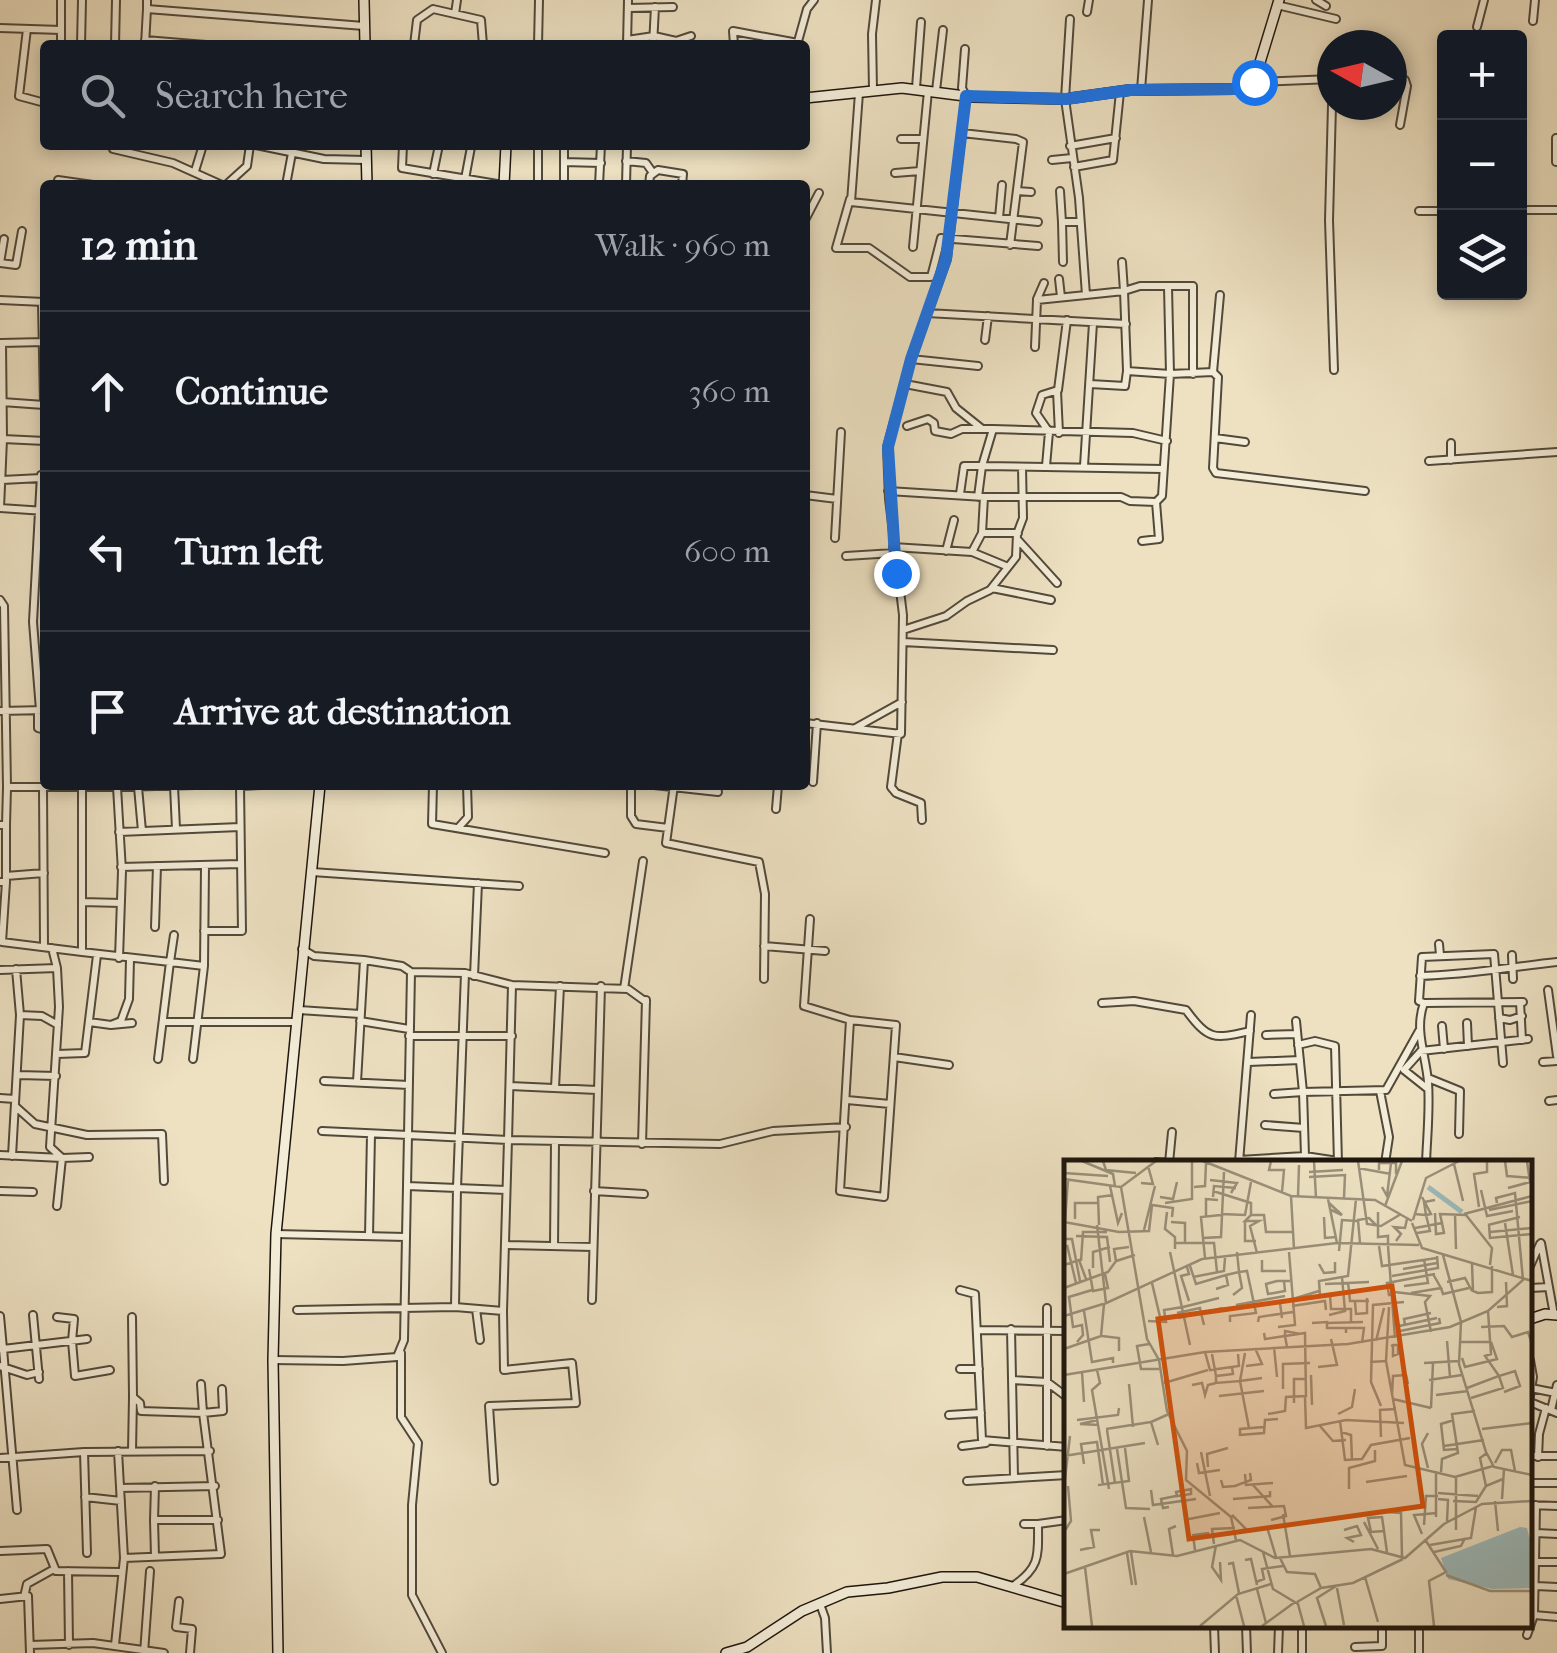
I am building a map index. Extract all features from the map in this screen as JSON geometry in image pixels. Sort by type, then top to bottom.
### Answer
[{"type":"street","points":[[61,0],[61,40]]},
{"type":"street","points":[[81,40],[82,0]]},
{"type":"street","points":[[115,40],[116,0]]},
{"type":"street","points":[[364,0],[365,40]]},
{"type":"street","points":[[455,14],[456,0]]},
{"type":"street","points":[[538,40],[540,0]]},
{"type":"street","points":[[799,40],[806,9],[814,0]]},
{"type":"street","points":[[873,90],[876,0]]},
{"type":"street","points":[[1087,12],[1088,0]]},
{"type":"street","points":[[1140,90],[1148,0]]},
{"type":"street","points":[[1316,0],[1326,6]]},
{"type":"street","points":[[1477,27],[1484,0]]},
{"type":"street","points":[[1533,21],[1535,0]]},
{"type":"street","points":[[1254,82],[1278,2],[1336,19]]},
{"type":"street","points":[[415,40],[417,20],[434,4],[481,20],[483,40]]},
{"type":"street","points":[[627,40],[628,4],[673,7]]},
{"type":"street","points":[[145,40],[146,5],[364,26]]},
{"type":"street","points":[[653,40],[655,8]]},
{"type":"street","points":[[1070,19],[1066,99],[1086,294]]},
{"type":"street","points":[[916,88],[921,22]]},
{"type":"street","points":[[0,28],[61,30]]},
{"type":"street","points":[[27,29],[20,96],[40,102]]},
{"type":"street","points":[[912,248],[923,139],[943,30]]},
{"type":"street","points":[[734,40],[733,31],[778,40]]},
{"type":"street","points":[[682,40],[691,36]]},
{"type":"street","points":[[810,723],[902,734],[903,630],[888,491],[888,447],[911,359],[950,239],[966,96],[962,88],[965,49]]},
{"type":"street","points":[[810,97],[916,88],[966,96],[1066,99],[1140,90],[1235,89],[1254,82],[1317,80]]},
{"type":"street","points":[[860,92],[850,199],[836,248],[868,248],[910,278],[931,277],[942,238],[1038,246]]},
{"type":"street","points":[[1074,168],[1114,160],[1120,92]]},
{"type":"street","points":[[1332,120],[1329,220],[1334,370]]},
{"type":"street","points":[[1400,125],[1401,120]]},
{"type":"street","points":[[962,133],[1023,142],[1010,245]]},
{"type":"street","points":[[1070,146],[1116,138]]},
{"type":"street","points":[[1542,161],[1556,162],[1556,138]]},
{"type":"street","points":[[901,139],[923,139]]},
{"type":"street","points":[[118,150],[214,180]]},
{"type":"street","points":[[195,171],[201,150]]},
{"type":"street","points":[[230,180],[246,166],[251,150]]},
{"type":"street","points":[[277,150],[324,159],[366,160]]},
{"type":"street","points":[[366,150],[367,180]]},
{"type":"street","points":[[403,150],[402,168],[472,180]]},
{"type":"street","points":[[433,174],[438,150]]},
{"type":"street","points":[[465,179],[470,150]]},
{"type":"street","points":[[504,180],[508,150]]},
{"type":"street","points":[[538,150],[538,180]]},
{"type":"street","points":[[564,150],[564,180]]},
{"type":"street","points":[[599,180],[600,150]]},
{"type":"street","points":[[626,150],[626,180]]},
{"type":"street","points":[[287,180],[292,153]]},
{"type":"street","points":[[1052,160],[1072,158]]},
{"type":"street","points":[[626,161],[646,163],[653,173]]},
{"type":"street","points":[[564,162],[601,164]]},
{"type":"street","points":[[651,180],[658,170],[683,174],[682,180]]},
{"type":"street","points":[[895,173],[920,171]]},
{"type":"street","points":[[999,218],[1002,185]]},
{"type":"street","points":[[1060,190],[1063,262]]},
{"type":"street","points":[[1017,191],[1031,192]]},
{"type":"street","points":[[810,211],[819,194]]},
{"type":"street","points":[[850,199],[856,204],[916,212],[1038,222]]},
{"type":"street","points":[[1527,210],[1557,210]]},
{"type":"street","points":[[1419,212],[1437,211]]},
{"type":"street","points":[[1062,222],[1078,222]]},
{"type":"street","points":[[4,239],[0,263],[16,265],[22,231]]},
{"type":"street","points":[[1090,384],[1126,386],[1122,262]]},
{"type":"street","points":[[1059,279],[1061,297]]},
{"type":"street","points":[[1036,347],[1036,300],[1044,283]]},
{"type":"street","points":[[1036,300],[1140,286],[1194,286],[1193,374]]},
{"type":"street","points":[[1142,542],[1159,539],[1156,502],[1162,496],[1170,374],[1168,287]]},
{"type":"street","points":[[1220,296],[1213,372],[1218,385],[1213,468],[1216,473],[1365,491]]},
{"type":"street","points":[[0,300],[40,302]]},
{"type":"street","points":[[928,314],[1126,324]]},
{"type":"street","points":[[985,340],[988,316]]},
{"type":"street","points":[[1059,432],[1056,391],[1066,348],[1067,320]]},
{"type":"street","points":[[1084,466],[1093,322]]},
{"type":"street","points":[[40,342],[1,343],[0,508],[40,511]]},
{"type":"street","points":[[911,359],[978,366]]},
{"type":"street","points":[[1127,371],[1213,372]]},
{"type":"street","points":[[906,384],[947,392],[956,408],[981,428]]},
{"type":"street","points":[[1046,467],[1049,432],[1036,413],[1042,396],[1056,391]]},
{"type":"street","points":[[2,402],[40,405]]},
{"type":"street","points":[[907,426],[928,419],[934,423],[934,430],[951,434],[962,428],[981,428],[1133,433],[1166,441]]},
{"type":"street","points":[[972,552],[982,533],[982,466],[993,429]]},
{"type":"street","points":[[835,538],[840,432]]},
{"type":"street","points":[[1215,438],[1245,442]]},
{"type":"street","points":[[2,439],[40,442]]},
{"type":"street","points":[[1451,443],[1451,460]]},
{"type":"street","points":[[1429,461],[1557,452]]},
{"type":"street","points":[[960,494],[964,466],[1163,469]]},
{"type":"street","points":[[903,630],[946,616],[992,588],[1016,556],[1023,518],[1022,467]]},
{"type":"street","points":[[2,480],[40,477]]},
{"type":"street","points":[[888,491],[1023,498],[1105,496],[1156,502]]},
{"type":"street","points":[[810,496],[837,499]]},
{"type":"street","points":[[946,550],[954,520]]},
{"type":"street","points":[[40,524],[33,622],[40,699]]},
{"type":"street","points":[[982,533],[1017,536],[1058,582]]},
{"type":"street","points":[[846,556],[894,550],[946,550],[972,552],[1006,566]]},
{"type":"street","points":[[36,551],[40,551]]},
{"type":"street","points":[[992,588],[1051,600]]},
{"type":"street","points":[[0,600],[4,606],[2,748],[7,787],[2,942],[204,966]]},
{"type":"street","points":[[33,622],[40,622]]},
{"type":"street","points":[[903,642],[1052,650]]},
{"type":"street","points":[[856,727],[902,702]]},
{"type":"street","points":[[2,711],[40,710]]},
{"type":"street","points":[[813,782],[817,723]]},
{"type":"street","points":[[898,733],[891,787],[921,803],[922,820]]},
{"type":"street","points":[[7,787],[40,788]]},
{"type":"street","points":[[43,790],[48,948],[57,968],[57,1054],[50,1147],[62,1158]]},
{"type":"street","points":[[82,790],[82,952]]},
{"type":"street","points":[[117,790],[121,867],[119,958]]},
{"type":"street","points":[[138,790],[142,831]]},
{"type":"street","points":[[174,790],[176,830]]},
{"type":"street","points":[[204,931],[242,931],[240,790]]},
{"type":"street","points":[[278,1653],[273,1360],[276,1234],[319,790]]},
{"type":"street","points":[[433,790],[432,824],[605,853]]},
{"type":"street","points":[[458,828],[468,816],[468,790]]},
{"type":"street","points":[[631,790],[631,816],[636,824],[668,828]]},
{"type":"street","points":[[674,790],[666,842],[760,862],[766,894],[764,979]]},
{"type":"street","points":[[709,790],[718,792]]},
{"type":"street","points":[[776,808],[778,790]]},
{"type":"street","points":[[119,832],[240,827]]},
{"type":"street","points":[[624,989],[643,861]]},
{"type":"street","points":[[193,1059],[204,966],[206,864]]},
{"type":"street","points":[[121,867],[240,864]]},
{"type":"street","points":[[156,927],[157,866]]},
{"type":"street","points":[[311,872],[519,886]]},
{"type":"street","points":[[4,880],[44,873]]},
{"type":"street","points":[[454,1307],[462,1036],[478,883]]},
{"type":"street","points":[[82,902],[120,903]]},
{"type":"street","points":[[810,919],[804,1006],[850,1020],[896,1025],[884,1197],[840,1191],[850,1020]]},
{"type":"street","points":[[158,1058],[174,935]]},
{"type":"street","points":[[1439,944],[1440,955]]},
{"type":"street","points":[[764,946],[825,951]]},
{"type":"street","points":[[302,948],[314,956],[402,966],[411,972],[470,974],[512,985],[624,989],[646,1000],[642,1144]]},
{"type":"street","points":[[1402,1068],[1421,1051],[1501,1041],[1525,1040],[1521,1002],[1498,1002],[1424,1004],[1419,1001],[1422,957],[1440,955],[1494,954],[1496,970],[1498,1002],[1499,1018],[1501,1041],[1503,1063]]},
{"type":"street","points":[[57,1054],[85,1053],[97,955]]},
{"type":"street","points":[[1512,955],[1513,979]]},
{"type":"street","points":[[111,1025],[121,1021],[129,999],[130,959]]},
{"type":"street","points":[[357,1082],[364,960]]},
{"type":"street","points":[[1420,976],[1557,962]]},
{"type":"street","points":[[0,970],[57,968]]},
{"type":"street","points":[[12,1156],[20,1015],[16,969]]},
{"type":"street","points":[[273,1360],[396,1357],[404,1340],[411,972]]},
{"type":"street","points":[[494,1480],[489,1406],[576,1402],[572,1363],[504,1370],[512,985]]},
{"type":"street","points":[[555,1088],[560,986]]},
{"type":"street","points":[[592,1300],[602,986]]},
{"type":"street","points":[[1543,1062],[1557,1059],[1548,990]]},
{"type":"street","points":[[1102,1003],[1134,1001],[1186,1010],[1203,1033],[1220,1038],[1250,1030]]},
{"type":"street","points":[[1424,1004],[1420,1030],[1428,1089],[1426,1160]]},
{"type":"street","points":[[298,1010],[360,1018],[409,1032],[512,1036]]},
{"type":"street","points":[[20,1015],[42,1016],[58,1025]]},
{"type":"street","points":[[1239,1160],[1251,1015]]},
{"type":"street","points":[[1499,1018],[1522,1016]]},
{"type":"street","points":[[1296,1021],[1305,1156]]},
{"type":"street","points":[[89,1022],[132,1023]]},
{"type":"street","points":[[164,1022],[296,1022]]},
{"type":"street","points":[[1466,1023],[1468,1046]]},
{"type":"street","points":[[1442,1026],[1444,1049]]},
{"type":"street","points":[[1274,1094],[1386,1090],[1402,1068],[1420,1030]]},
{"type":"street","points":[[1266,1035],[1297,1034]]},
{"type":"street","points":[[1298,1045],[1315,1040],[1335,1046],[1338,1160]]},
{"type":"street","points":[[894,1057],[949,1065]]},
{"type":"street","points":[[1250,1062],[1300,1060]]},
{"type":"street","points":[[1402,1068],[1428,1089]]},
{"type":"street","points":[[1415,1078],[1426,1074],[1460,1091],[1458,1134]]},
{"type":"street","points":[[18,1076],[56,1076]]},
{"type":"street","points":[[324,1081],[410,1085]]},
{"type":"street","points":[[510,1086],[597,1090]]},
{"type":"street","points":[[1380,1090],[1389,1137],[1385,1160]]},
{"type":"street","points":[[0,1098],[15,1103],[35,1124],[51,1128],[87,1135],[162,1134],[164,1180]]},
{"type":"street","points":[[847,1100],[890,1104]]},
{"type":"street","points":[[1265,1125],[1304,1128]]},
{"type":"street","points":[[322,1131],[555,1142],[720,1144],[773,1131],[846,1127]]},
{"type":"street","points":[[1169,1160],[1172,1132]]},
{"type":"street","points":[[369,1236],[371,1134]]},
{"type":"street","points":[[554,1246],[555,1142]]},
{"type":"street","points":[[0,1155],[89,1156]]},
{"type":"street","points":[[1252,1160],[1305,1156],[1327,1160]]},
{"type":"street","points":[[57,1206],[62,1158]]},
{"type":"street","points":[[408,1186],[506,1190]]},
{"type":"street","points":[[0,1191],[32,1192]]},
{"type":"street","points":[[594,1192],[644,1194]]},
{"type":"street","points":[[276,1234],[406,1237]]},
{"type":"street","points":[[1532,1262],[1541,1243],[1556,1315]]},
{"type":"street","points":[[505,1245],[593,1247]]},
{"type":"street","points":[[1532,1288],[1549,1287]]},
{"type":"street","points":[[960,1290],[976,1294],[982,1440],[988,1442]]},
{"type":"street","points":[[297,1310],[404,1306],[503,1312]]},
{"type":"street","points":[[1047,1308],[1048,1446]]},
{"type":"street","points":[[476,1309],[480,1340]]},
{"type":"street","points":[[2,1367],[39,1375],[33,1314]]},
{"type":"street","points":[[0,1316],[17,1510]]},
{"type":"street","points":[[57,1317],[74,1319],[76,1376],[110,1370]]},
{"type":"street","points":[[132,1318],[132,1451]]},
{"type":"street","points":[[1012,1329],[1014,1478]]},
{"type":"street","points":[[977,1330],[1064,1331]]},
{"type":"street","points":[[2,1349],[87,1339]]},
{"type":"street","points":[[401,1347],[400,1417],[418,1443],[412,1506],[412,1595],[442,1653]]},
{"type":"street","points":[[960,1370],[979,1369]]},
{"type":"street","points":[[1012,1380],[1047,1382],[1064,1395]]},
{"type":"street","points":[[124,1558],[221,1554],[200,1384]]},
{"type":"street","points":[[1557,1384],[1534,1456],[1557,1456]]},
{"type":"street","points":[[133,1397],[141,1411],[203,1413],[223,1411],[222,1389]]},
{"type":"street","points":[[949,1415],[981,1412]]},
{"type":"street","points":[[962,1446],[988,1442],[1064,1446]]},
{"type":"street","points":[[115,1645],[124,1558],[118,1451]]},
{"type":"street","points":[[0,1458],[84,1452],[210,1451]]},
{"type":"street","points":[[84,1452],[88,1553]]},
{"type":"street","points":[[967,1480],[1064,1475]]},
{"type":"street","points":[[1532,1483],[1557,1484]]},
{"type":"street","points":[[155,1486],[155,1556]]},
{"type":"street","points":[[120,1488],[215,1486]]},
{"type":"street","points":[[86,1497],[121,1501]]},
{"type":"street","points":[[1532,1621],[1536,1586],[1533,1505],[1557,1506]]},
{"type":"street","points":[[154,1520],[218,1520]]},
{"type":"street","points":[[1024,1524],[1064,1520]]},
{"type":"street","points":[[1012,1587],[1035,1566],[1038,1524]]},
{"type":"street","points":[[1536,1534],[1557,1534]]},
{"type":"street","points":[[0,1551],[47,1549],[54,1569]]},
{"type":"street","points":[[1536,1562],[1557,1562]]},
{"type":"street","points":[[24,1596],[28,1584],[54,1569],[120,1572]]},
{"type":"street","points":[[68,1571],[69,1646]]},
{"type":"street","points":[[144,1652],[150,1571]]},
{"type":"street","points":[[726,1653],[746,1650],[802,1611],[847,1592],[962,1574],[1064,1602]]},
{"type":"street","points":[[1536,1586],[1557,1587]]},
{"type":"street","points":[[0,1598],[28,1596],[30,1649],[115,1645],[164,1653]]},
{"type":"street","points":[[178,1601],[176,1627],[192,1629],[190,1653]]},
{"type":"street","points":[[820,1604],[827,1653]]},
{"type":"street","points":[[1534,1615],[1557,1618]]},
{"type":"street","points":[[1214,1628],[1215,1653]]},
{"type":"street","points":[[1246,1628],[1247,1653]]},
{"type":"street","points":[[1278,1653],[1279,1628]]},
{"type":"street","points":[[1301,1628],[1302,1653]]},
{"type":"street","points":[[1355,1647],[1382,1646],[1382,1628]]},
{"type":"street","points":[[1527,1635],[1529,1628]]},
{"type":"route","points":[[896,573],[888,499],[888,447],[911,359],[946,259],[966,96],[1066,99],[1130,90],[1235,89],[1254,82]]}]
